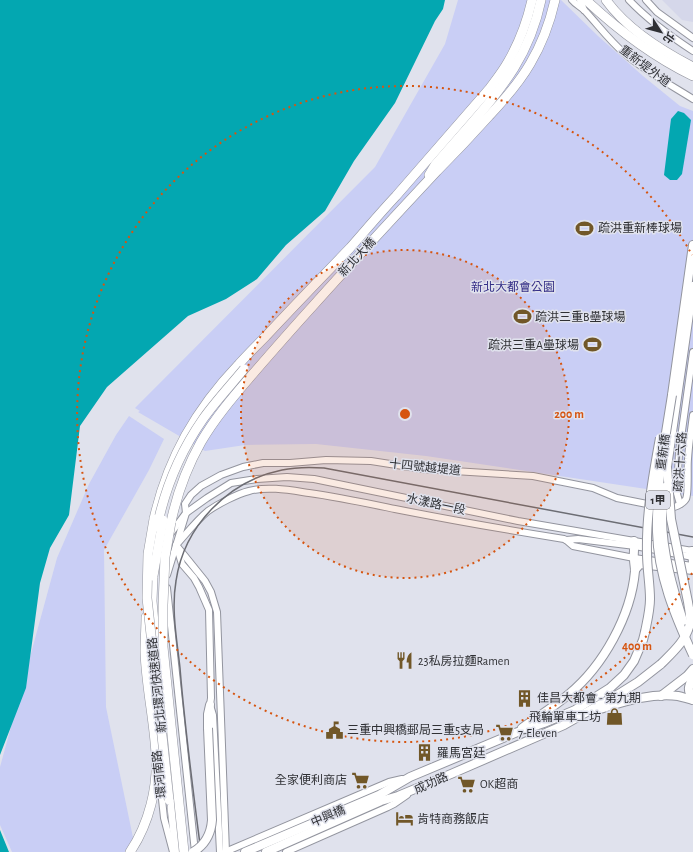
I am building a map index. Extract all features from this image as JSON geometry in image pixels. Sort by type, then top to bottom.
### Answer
[{"type":"highway","name":"新北大橋","points":[[154,519],[164,481],[173,459],[185,435],[201,410],[238,364],[351,246],[490,88],[507,63],[520,37],[532,0]]},
{"type":"highway","points":[[410,180],[437,156],[501,84],[518,55],[539,0]]},
{"type":"highway","points":[[421,188],[435,165],[498,91],[514,68],[528,42],[537,16],[539,0]]},
{"type":"highway","name":"新北大橋","points":[[170,522],[181,486],[201,442],[215,420],[271,352],[503,101],[530,64],[543,40],[555,0]]},
{"type":"highway","points":[[586,0],[619,23],[693,67]]},
{"type":"highway","points":[[606,0],[619,23],[644,47],[674,67],[693,76]]},
{"type":"highway","points":[[183,852],[173,793],[154,625],[152,601],[155,536],[164,497],[187,444],[203,418],[244,369],[262,340]]},
{"type":"highway","points":[[153,576],[163,520],[169,497],[178,472],[191,445],[206,421],[246,372],[271,352]]},
{"type":"highway","name":"新北環河快速道路","points":[[154,519],[148,554],[147,598],[175,852]]},
{"type":"highway","name":"新北環河快速道路","points":[[170,522],[165,557],[163,647],[183,852]]},
{"type":"highway","points":[[130,852],[141,834],[147,818],[153,796],[155,778],[156,755],[145,650],[147,598]]},
{"type":"highway","points":[[173,793],[172,810],[175,852]]},
{"type":"main road","name":"重新橋","points":[[693,245],[662,519],[668,568],[675,597],[684,624],[693,642]]},
{"type":"main road","name":"重新橋","points":[[693,286],[659,484],[657,533],[659,557],[670,604],[693,655]]},
{"type":"main road","points":[[515,733],[575,710],[610,688],[624,675],[634,660],[643,640],[648,620],[650,600],[647,553],[649,504],[652,482],[660,439],[675,396]]},
{"type":"main road","points":[[577,717],[638,682],[661,664],[679,645],[686,635],[690,624],[690,613],[671,519],[668,467]]},
{"type":"main road","points":[[515,733],[569,695],[594,668],[611,643],[625,613],[631,591],[635,570],[634,543]]},
{"type":"main road","points":[[635,570],[640,564],[693,570]]},
{"type":"main road","points":[[661,696],[687,676],[693,669]]},
{"type":"main road","points":[[693,677],[689,688],[689,694],[693,700]]},
{"type":"main road","points":[[577,717],[627,700],[648,696],[678,696],[693,700]]},
{"type":"main road","points":[[194,852],[202,845],[212,827],[208,728],[208,714],[211,701]]},
{"type":"main road","name":"成功路","points":[[413,790],[564,725],[577,717]]},
{"type":"main road","name":"成功路","points":[[410,777],[515,733]]},
{"type":"main road","name":"中興橋","points":[[266,852],[380,798],[410,777]]},
{"type":"main road","name":"中興橋","points":[[245,852],[380,798],[398,796],[413,790]]},
{"type":"street","name":"重新堤外道","points":[[572,0],[584,10],[622,51],[641,67],[693,99]]},
{"type":"street","name":"重新堤外道","points":[[580,0],[584,10]]},
{"type":"street","points":[[629,0],[643,15],[660,29],[693,51]]},
{"type":"street","points":[[646,0],[657,12],[693,38]]},
{"type":"street","name":"疏洪十六路","points":[[693,352],[679,452],[677,494],[680,504],[685,500],[687,493],[688,458],[693,415]]},
{"type":"street","name":"十四號越堤道","points":[[176,546],[186,513],[185,504],[192,494],[201,486],[221,475],[243,467],[263,463],[290,463],[326,460],[371,461],[422,469],[533,476],[593,488],[617,498],[672,509],[680,504]]},
{"type":"street","name":"水漾路一段","points":[[186,513],[206,498],[232,483],[287,477],[314,479],[634,543],[693,558]]},
{"type":"street","name":"水漾路一段","points":[[176,546],[193,525],[209,510],[237,495],[261,489],[290,490],[328,495],[472,524],[566,540],[578,539],[634,543]]},
{"type":"street","name":"環河南路","points":[[175,852],[164,818],[148,651],[150,585],[158,552],[186,513]]},
{"type":"street","name":"水漾路一段","points":[[566,540],[573,546],[634,558],[693,558]]},
{"type":"street","points":[[176,546],[182,564],[194,578],[209,610],[211,701],[224,852]]},
{"type":"street","points":[[176,546],[205,581],[211,592],[217,612],[224,852]]},
{"type":"street","points":[[176,546],[166,578],[194,852]]},
{"type":"street","name":"成功路","points":[[224,852],[389,782],[410,777]]},
{"type":"street","name":"成功路","points":[[286,852],[388,807],[413,790]]},
{"type":"shaded area","points":[[662,0],[693,0],[693,22],[682,20]]},
{"type":"green space","name":"新北大都會公園","points":[[458,0],[561,0],[598,36],[643,76],[680,106],[693,111],[693,496],[426,456],[316,444],[245,445],[205,451],[138,412],[140,411],[135,408],[375,167],[445,44]]},
{"type":"green space","points":[[129,416],[164,439],[149,470],[104,550],[106,707],[136,852],[12,852],[0,825],[0,767],[57,558],[89,484],[116,435]]},
{"type":"water","points":[[0,0],[445,0],[443,9],[435,21],[395,103],[354,161],[325,211],[286,245],[257,279],[226,299],[188,316],[107,387],[80,426],[69,515],[50,548],[40,583],[26,688],[0,755]]},
{"type":"water","points":[[678,111],[684,113],[691,120],[682,174],[677,180],[670,180],[664,175],[671,119]]},
{"type":"water","points":[[0,830],[9,852],[0,852]]},
{"type":"railway","points":[[201,852],[189,760],[176,636],[174,614],[176,581],[188,542],[199,525],[212,509],[227,495],[244,484],[262,476],[282,470],[292,468],[324,468],[693,537]]},
{"type":"place","name":"疏洪重新棒球場","points":[[585,228]]},
{"type":"place","name":"疏洪三重B壘球場","points":[[522,317]]},
{"type":"place","name":"疏洪三重A壘球場","points":[[592,345]]},
{"type":"place","name":"23私房拉麵Ramen","points":[[405,661]]},
{"type":"place","name":"佳昌大都會 - 第九期","points":[[524,698]]},
{"type":"place","name":"飛輪單車工坊","points":[[614,717]]},
{"type":"place","name":"三重中興橋郵局三重5支局","points":[[334,730]]},
{"type":"place","name":"7-Eleven","points":[[505,733]]},
{"type":"place","name":"羅馬宮廷","points":[[424,753]]},
{"type":"place","name":"全家便利商店","points":[[360,780]]},
{"type":"place","name":"OK超商","points":[[467,784]]},
{"type":"place","name":"肯特商務飯店","points":[[404,819]]}]
